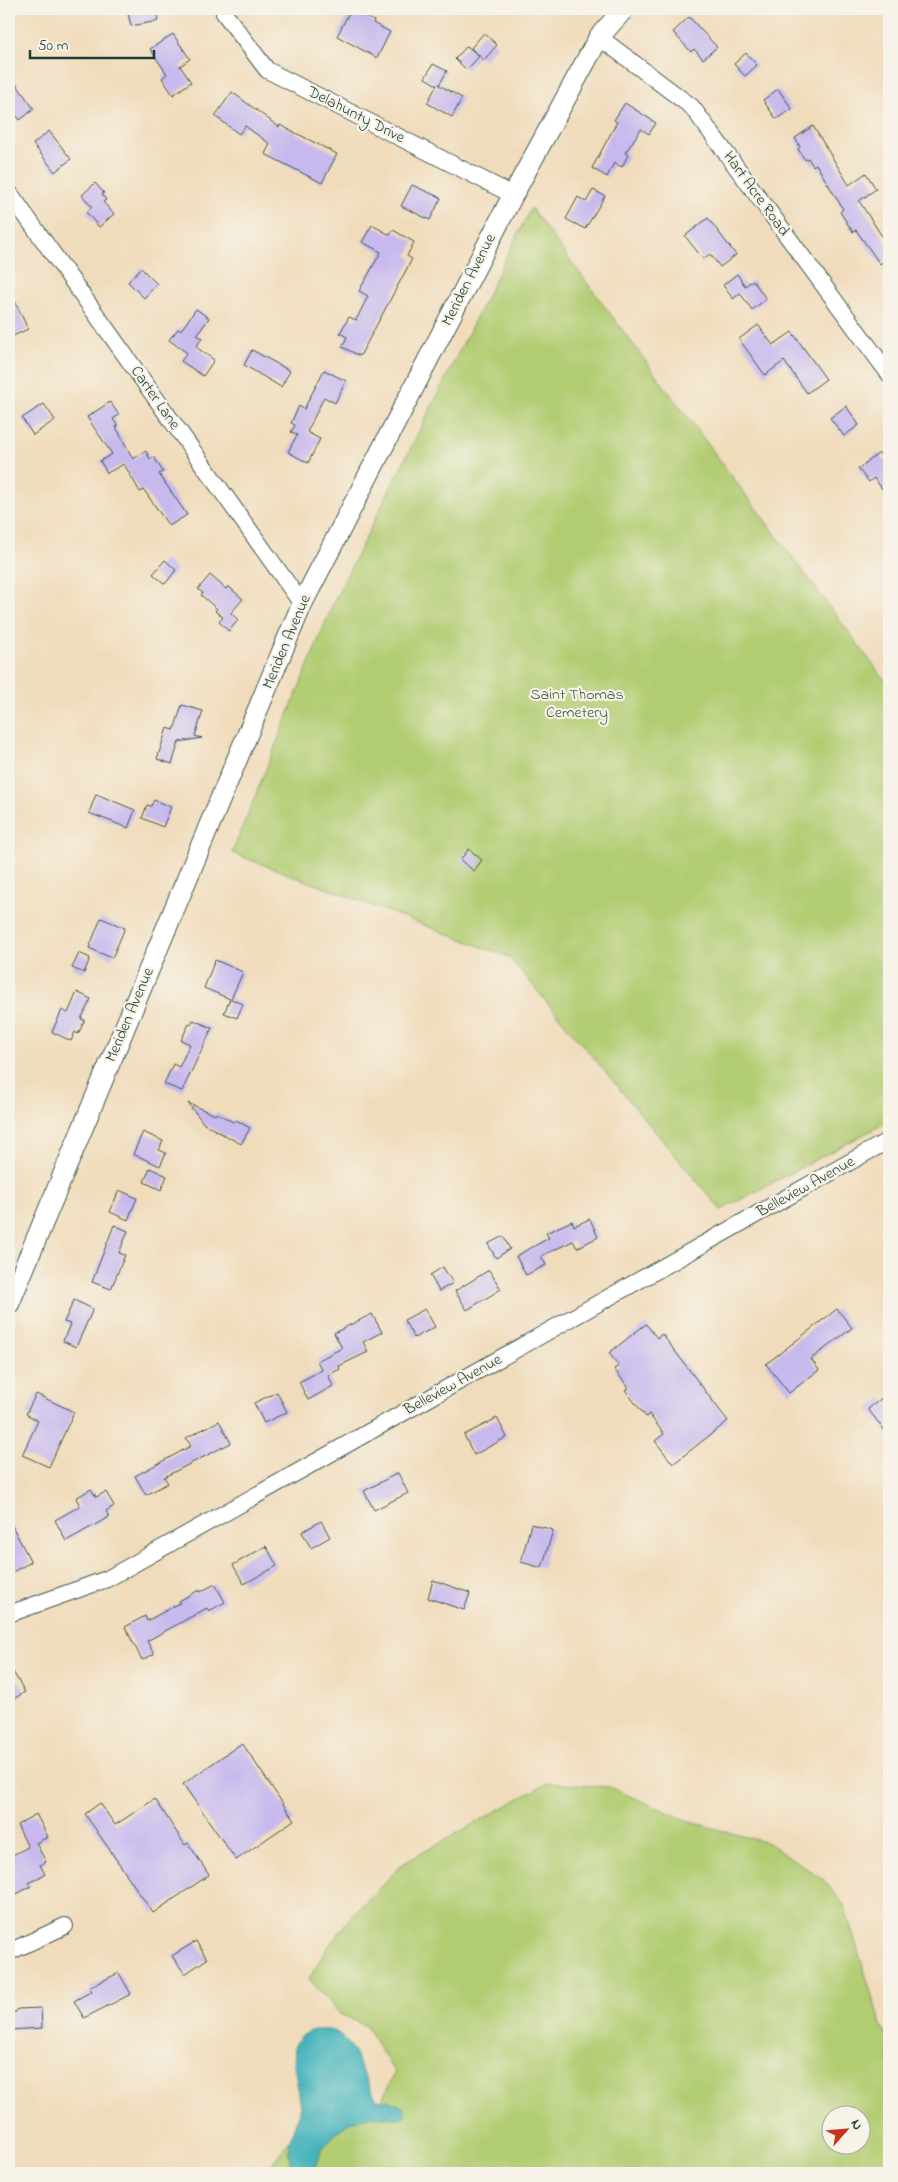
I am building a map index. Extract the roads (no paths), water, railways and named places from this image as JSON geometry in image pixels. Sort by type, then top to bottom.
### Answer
[{"type":"main road","name":"Meriden Avenue","points":[[9,1304],[302,604],[513,195],[599,37],[624,9]]},
{"type":"street","name":"Delahunty Drive","points":[[224,9],[224,13],[267,70],[513,195]]},
{"type":"street","name":"Hart Acre Road","points":[[599,37],[692,106],[889,374]]},
{"type":"street","name":"Carter Lane","points":[[9,192],[302,604]]},
{"type":"street","name":"Belleview Avenue","points":[[9,1614],[108,1579],[889,1140]]},
{"type":"street","points":[[9,1952],[66,1926]]},
{"type":"water","points":[[313,2030],[331,2030],[341,2035],[353,2051],[377,2099],[391,2101],[403,2107],[406,2115],[395,2118],[375,2116],[364,2118],[343,2127],[327,2142],[316,2162],[314,2173],[292,2173],[289,2155],[290,2140],[301,2106],[294,2066],[295,2045],[301,2036]]},
{"type":"park label","name":"Saint Thomas Cemetery","points":[[577,704]]}]
